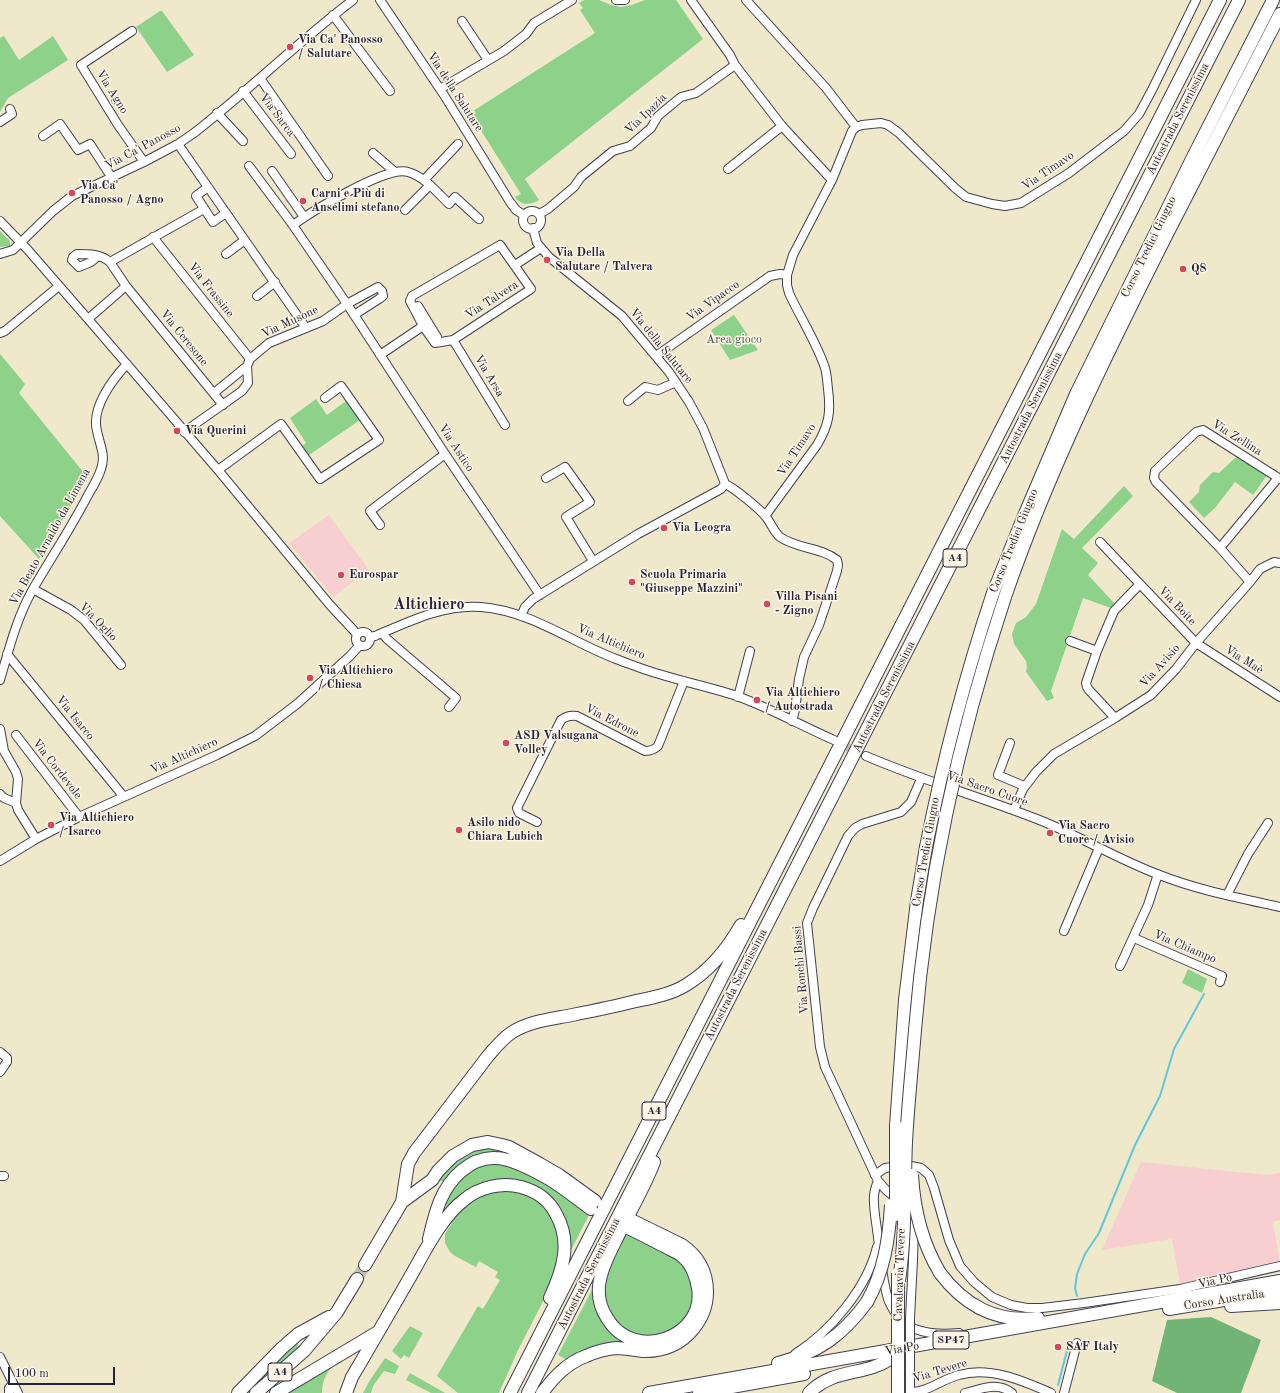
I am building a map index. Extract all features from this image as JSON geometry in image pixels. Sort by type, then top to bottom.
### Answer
[{"type":"highway","name":"Autostrada Serenissima","points":[[510,1393],[1220,0]]},
{"type":"highway","name":"Autostrada Serenissima","points":[[528,1393],[1239,0]]},
{"type":"highway","name":"Corso Tredici Giugno","points":[[896,1126],[905,1000],[917,901],[926,847],[956,713],[993,593],[1076,394],[1194,155],[1273,0]]},
{"type":"highway","name":"Corso Tredici Giugno","points":[[912,1074],[923,950],[947,806],[969,716],[1005,597],[1036,514],[1084,404],[1135,298],[1280,14]]},
{"type":"highway","points":[[364,1265],[402,1202],[408,1164],[414,1153],[499,1043],[511,1033],[526,1026],[549,1019],[657,997],[674,992],[687,985],[702,973],[728,946],[756,897],[778,869]]},
{"type":"highway","points":[[912,1074],[910,1157],[918,1223],[933,1262],[940,1273],[958,1294],[970,1303],[991,1313],[1010,1318],[1029,1319],[1123,1309]]},
{"type":"highway","points":[[906,1393],[898,1374],[899,1281],[903,1255],[906,1141],[912,1074]]},
{"type":"highway","points":[[542,1393],[558,1374],[579,1359],[607,1349],[624,1348],[651,1351],[672,1346],[692,1331],[701,1317],[706,1302],[707,1288],[704,1272],[697,1259],[682,1245],[630,1224],[683,1256],[693,1271],[698,1291],[696,1309],[690,1320],[683,1328],[670,1337],[656,1341],[640,1342],[626,1338],[616,1331],[603,1312],[599,1299],[599,1287],[606,1259],[648,1177],[670,1116]]},
{"type":"highway","points":[[896,1126],[895,1255],[899,1281]]},
{"type":"highway","points":[[700,1388],[809,1353],[831,1340],[852,1321],[867,1302],[879,1277],[886,1249],[890,1224],[896,1126]]},
{"type":"highway","points":[[402,1202],[432,1180],[438,1171],[453,1156],[472,1145],[488,1142],[509,1148],[559,1175],[593,1205],[540,1174],[504,1159],[488,1158],[468,1166],[459,1172],[446,1190],[436,1211],[427,1248]]},
{"type":"highway","points":[[346,1393],[352,1377],[442,1224],[457,1205],[468,1196],[490,1187],[508,1184],[519,1186],[538,1194],[548,1202],[561,1223],[564,1236],[564,1261],[556,1286],[537,1325],[530,1353]]},
{"type":"highway","name":"SP47","points":[[1201,1295],[1280,1273]]},
{"type":"highway","name":"A4","points":[[256,1393],[304,1351],[337,1312],[357,1279]]},
{"type":"highway","name":"Corso Australia","points":[[1201,1295],[1280,1281]]},
{"type":"highway","name":"Corso Australia","points":[[1168,1309],[1280,1291]]},
{"type":"highway","name":"Via Po","points":[[700,1388],[989,1333],[1201,1295]]},
{"type":"highway","name":"SP47","points":[[1168,1309],[1280,1303]]},
{"type":"highway","name":"Via Po","points":[[915,1354],[1168,1309]]},
{"type":"highway","points":[[238,1393],[282,1348],[298,1334],[337,1312]]},
{"type":"highway","points":[[276,1393],[380,1330]]},
{"type":"highway","name":"Via Po","points":[[650,1393],[700,1388],[890,1359],[881,1365],[825,1380],[810,1393]]},
{"type":"street","name":"Via Ca' Panosso","points":[[0,254],[13,250],[39,224],[67,200],[86,189],[112,178],[178,144],[260,78],[332,15],[353,0]]},
{"type":"street","name":"Via della Salutare","points":[[380,0],[440,89],[510,202],[516,210],[524,215],[523,220],[525,226],[533,228],[536,240],[541,248],[557,264],[609,304],[622,316],[676,382],[703,428],[724,480],[723,486]]},
{"type":"street","points":[[440,89],[521,38],[534,23],[572,0]]},
{"type":"street","points":[[616,0],[625,0]]},
{"type":"street","points":[[691,0],[730,55],[735,65],[782,126],[832,180]]},
{"type":"street","points":[[746,0],[826,88],[856,127]]},
{"type":"street","name":"Via Timavo","points":[[765,516],[817,445],[830,416],[830,403],[825,366],[788,293],[787,275],[793,255],[832,180],[852,131],[856,127],[862,125],[881,123],[888,125],[899,133],[966,197],[1005,206],[1021,203],[1069,173],[1124,131],[1139,114],[1196,0]]},
{"type":"street","points":[[332,15],[390,91]]},
{"type":"street","points":[[462,21],[488,60]]},
{"type":"street","name":"Via Agno","points":[[132,31],[81,65],[118,125],[144,162]]},
{"type":"street","name":"Via Ipazia","points":[[539,214],[548,209],[574,188],[581,177],[613,151],[630,146],[653,125],[658,116],[681,98],[696,93],[735,65]]},
{"type":"street","points":[[260,78],[328,176]]},
{"type":"street","name":"Via Sarca","points":[[243,91],[291,154]]},
{"type":"street","points":[[0,122],[12,114],[10,109]]},
{"type":"street","points":[[218,113],[242,141]]},
{"type":"street","points":[[43,136],[60,124],[78,150],[90,144],[112,178]]},
{"type":"street","points":[[728,169],[782,126]]},
{"type":"street","points":[[178,144],[306,328]]},
{"type":"street","points":[[405,210],[458,144]]},
{"type":"street","points":[[373,153],[395,172]]},
{"type":"street","name":"Via Astico","points":[[249,166],[293,225],[347,304],[445,454],[540,595]]},
{"type":"street","points":[[272,171],[304,217]]},
{"type":"street","points":[[293,225],[343,194],[371,180],[395,172],[407,171],[427,182],[450,204],[455,197],[479,219]]},
{"type":"street","points":[[208,187],[196,196],[204,209],[213,222],[226,213]]},
{"type":"street","points":[[110,262],[204,209]]},
{"type":"street","points":[[524,215],[531,211],[539,214],[541,220],[540,223],[536,228],[533,228]]},
{"type":"street","points":[[0,221],[21,242],[127,364],[218,470],[330,605],[357,634]]},
{"type":"street","name":"Via Frassine","points":[[153,237],[248,362]]},
{"type":"street","points":[[226,254],[245,240]]},
{"type":"street","name":"Via Talvera","points":[[412,296],[500,245],[516,265],[531,289],[453,340],[440,342]]},
{"type":"street","name":"Via Talvera","points":[[516,265],[541,248]]},
{"type":"street","name":"Via Ceresone","points":[[98,256],[110,262],[126,286],[223,405]]},
{"type":"street","name":"Via Vipacco","points":[[656,356],[770,276],[780,274],[787,275]]},
{"type":"street","points":[[257,296],[275,282]]},
{"type":"street","points":[[0,333],[5,332],[59,286]]},
{"type":"street","points":[[88,319],[126,286]]},
{"type":"street","points":[[347,304],[375,288],[378,287],[382,292],[382,296],[379,299],[354,315]]},
{"type":"street","points":[[412,296],[440,342],[435,343],[423,326],[410,301],[412,296]]},
{"type":"street","name":"Via Musone","points":[[214,393],[269,343],[323,321],[347,304]]},
{"type":"street","points":[[380,355],[423,326]]},
{"type":"street","name":"Via Arsa","points":[[453,340],[505,425]]},
{"type":"street","points":[[184,432],[242,391],[248,382],[248,362]]},
{"type":"street","name":"Via Beato Arnaldo da Limena","points":[[0,680],[15,629],[33,590],[77,517],[100,472],[104,461],[95,422],[97,410],[110,385],[127,364]]},
{"type":"street","points":[[628,401],[645,387],[658,390],[676,382]]},
{"type":"street","points":[[218,470],[280,424],[320,479],[379,440],[341,386],[325,398]]},
{"type":"street","name":"Via Zellina","points":[[1220,548],[1279,478],[1203,430],[1196,432],[1155,471],[1154,478],[1156,482],[1220,548],[1250,582]]},
{"type":"street","points":[[380,525],[370,511],[445,454]]},
{"type":"street","points":[[546,478],[565,467],[590,502],[566,517],[593,561]]},
{"type":"street","points":[[522,616],[527,603],[638,534],[723,486],[735,491],[765,516],[778,536],[791,543],[831,555],[837,560],[838,565],[818,625],[804,657],[792,721]]},
{"type":"street","name":"Via Boite","points":[[1100,542],[1196,643]]},
{"type":"street","name":"Via Avisio","points":[[1014,810],[1024,786],[1054,754],[1151,695],[1176,670],[1196,643],[1250,582],[1260,568],[1274,562],[1280,563]]},
{"type":"street","name":"Via Boite","points":[[1115,718],[1087,687],[1087,680],[1097,651],[1114,611],[1140,584]]},
{"type":"street","name":"Via Oglio","points":[[33,590],[71,610],[84,620],[121,665]]},
{"type":"street","name":"Via Altichiero","points":[[0,861],[36,839],[79,817],[217,755],[255,736],[297,704],[359,646],[363,647],[368,645],[370,637],[434,613],[462,608],[481,607],[522,616],[614,658],[658,674],[738,696],[831,739]]},
{"type":"street","points":[[357,634],[364,632],[368,633],[370,637]]},
{"type":"street","points":[[382,633],[387,639],[456,698],[449,707]]},
{"type":"street","points":[[357,634],[355,638],[359,646]]},
{"type":"street","points":[[1070,641],[1097,651]]},
{"type":"street","name":"Via Maè","points":[[1196,643],[1280,697]]},
{"type":"street","points":[[738,696],[750,651]]},
{"type":"street","name":"Via Isarco","points":[[7,654],[124,797]]},
{"type":"street","name":"Via Edrone","points":[[537,822],[519,813],[517,808],[561,720],[565,716],[577,716],[645,751],[654,750],[658,746],[684,681]]},
{"type":"street","points":[[0,729],[4,751],[16,772],[18,779],[16,803],[18,810],[36,839]]},
{"type":"street","name":"Via Cordevole","points":[[16,735],[79,817]]},
{"type":"street","points":[[1010,743],[998,775],[1024,786]]},
{"type":"street","name":"Via Sacro Cuore","points":[[866,756],[921,779],[1014,810],[1158,874],[1214,892],[1280,907]]},
{"type":"street","name":"Via Ronchi Bassi","points":[[876,1178],[825,1067],[820,1047],[807,923],[812,908],[848,836],[854,828],[862,824],[901,812],[912,802],[921,779]]},
{"type":"street","points":[[0,794],[4,798],[16,803]]},
{"type":"street","points":[[1227,895],[1248,854],[1268,823]]},
{"type":"street","points":[[1064,931],[1099,848]]},
{"type":"street","name":"Via Chiampo","points":[[1120,966],[1148,905],[1158,874]]},
{"type":"street","name":"Via Chiampo","points":[[1134,938],[1222,976],[1220,982]]},
{"type":"street","points":[[0,1052],[7,1058],[7,1062],[0,1072]]},
{"type":"street","name":"Via Po","points":[[876,1178],[885,1168],[906,1165],[922,1168],[929,1175],[960,1266],[974,1282],[992,1297],[1011,1305],[1042,1308],[1180,1289],[1280,1266]]},
{"type":"street","points":[[876,1178],[874,1201],[881,1264],[888,1299],[902,1321],[911,1328],[928,1332],[949,1334],[989,1333]]},
{"type":"street","name":"Cavalcavia Tevere","points":[[876,1178],[886,1190],[912,1213],[914,1225],[910,1318],[910,1372],[906,1393]]},
{"type":"street","points":[[781,1363],[820,1335],[836,1318],[868,1273],[879,1240]]},
{"type":"street","points":[[1064,1393],[1077,1342]]},
{"type":"street","points":[[0,1357],[18,1393]]},
{"type":"street","name":"Via Tevere","points":[[906,1393],[921,1391],[958,1375],[975,1372],[992,1372],[1048,1392]]},
{"type":"street","points":[[9,1393],[9,1388],[13,1384]]},
{"type":"street","points":[[965,1393],[998,1386],[1006,1388],[1012,1393]]},
{"type":"shaded area","points":[[329,515],[369,570],[333,597],[289,543]]},
{"type":"shaded area","points":[[1141,1162],[1267,1175],[1280,1173],[1280,1220],[1273,1222],[1280,1262],[1180,1284],[1172,1239],[1102,1250]]},
{"type":"green space","points":[[584,0],[599,0],[621,7],[645,0],[676,0],[703,39],[525,179],[539,200],[526,204],[520,202],[515,197],[521,194],[470,113],[595,33],[580,10],[583,8],[579,3]]},
{"type":"green space","points":[[162,11],[194,55],[167,72],[136,27]]},
{"type":"green space","points":[[4,36],[19,60],[53,36],[68,60],[8,98],[0,112],[0,38]]},
{"type":"green space","points":[[0,231],[10,241],[10,246],[0,247]]},
{"type":"green space","name":"Area gioco","points":[[734,315],[758,350],[730,360],[711,330]]},
{"type":"green space","points":[[0,354],[25,384],[19,393],[88,478],[39,559],[0,516]]},
{"type":"green space","points":[[316,399],[327,415],[346,401],[360,420],[309,455],[302,446],[306,443],[290,418]]},
{"type":"green space","points":[[1237,456],[1267,475],[1253,495],[1235,482],[1215,508],[1204,518],[1189,502],[1199,492],[1200,485],[1213,472],[1219,473]]},
{"type":"green space","points":[[1124,486],[1133,496],[1082,548],[1098,563],[1088,575],[1115,604],[1111,608],[1083,598],[1051,691],[1054,698],[1047,701],[1026,672],[1026,661],[1014,644],[1012,634],[1016,623],[1026,617],[1036,604],[1062,529],[1074,539]]},
{"type":"green space","points":[[1188,969],[1207,979],[1202,993],[1182,983]]},
{"type":"green space","points":[[478,1146],[501,1148],[527,1162],[505,1154],[444,1182],[439,1180],[453,1161]]},
{"type":"green space","points":[[500,1162],[544,1181],[590,1213],[570,1252],[566,1225],[516,1182],[450,1208],[444,1204],[457,1181],[474,1166]]},
{"type":"green space","points":[[508,1189],[532,1195],[550,1211],[559,1231],[560,1259],[551,1286],[518,1350],[499,1393],[458,1393],[437,1376],[478,1306],[483,1309],[500,1280],[495,1277],[498,1272],[479,1261],[476,1267],[450,1252],[445,1243],[445,1234],[465,1204],[484,1193]]},
{"type":"green space","points":[[626,1230],[680,1258],[685,1265],[693,1284],[692,1304],[684,1321],[669,1333],[646,1338],[624,1332],[605,1307],[604,1280]]},
{"type":"green space","points":[[594,1286],[596,1307],[602,1322],[613,1334],[632,1343],[567,1360],[558,1355]]},
{"type":"green space","points":[[1211,1317],[1261,1340],[1241,1393],[1177,1393],[1152,1381],[1167,1320]]},
{"type":"green space","points":[[410,1326],[423,1333],[409,1358],[404,1355],[401,1359],[392,1351]]},
{"type":"green space","points":[[297,1343],[301,1349],[250,1393],[242,1393],[282,1351]]},
{"type":"green space","points":[[385,1358],[399,1366],[395,1374],[384,1371],[373,1386],[371,1393],[363,1393],[370,1380]]},
{"type":"green space","points":[[338,1361],[326,1375],[322,1393],[283,1393]]},
{"type":"green space","points":[[410,1373],[445,1393],[431,1393],[406,1380]]},
{"type":"waterway","points":[[1077,1296],[1075,1288],[1077,1274],[1085,1254],[1099,1233],[1135,1145],[1160,1096],[1174,1049],[1204,994]]},
{"type":"waterway","points":[[1058,1385],[1069,1343]]},
{"type":"tunnel","points":[[836,742],[860,753]]},
{"type":"tunnel","points":[[357,1279],[365,1265]]},
{"type":"place","name":"Via Ca' Panosso / Salutare","points":[[290,47]]},
{"type":"place","name":"Via Ca' Panosso / Agno","points":[[72,193]]},
{"type":"place","name":"Carni e Più di Anselimi stefano","points":[[303,201]]},
{"type":"place","name":"Via Della Salutare / Talvera","points":[[547,260]]},
{"type":"place","name":"Q8","points":[[1183,269]]},
{"type":"place","name":"Via Querini","points":[[177,431]]},
{"type":"place","name":"Via Leogra","points":[[664,528]]},
{"type":"place","name":"Eurospar","points":[[341,575]]},
{"type":"place","name":"Scuola Primaria \"Giuseppe Mazzini\"","points":[[632,582]]},
{"type":"place","name":"Villa Pisani - Zigno","points":[[767,604]]},
{"type":"place","name":"Via Altichiero / Chiesa","points":[[310,678]]},
{"type":"place","name":"Via Altichiero / Autostrada","points":[[757,700]]},
{"type":"place","name":"ASD Valsugana Volley","points":[[506,743]]},
{"type":"place","name":"Via Altichiero / Isarco","points":[[51,825]]},
{"type":"place","name":"Asilo nido Chiara Lubich","points":[[459,830]]},
{"type":"place","name":"Via Sacro Cuore / Avisio","points":[[1050,833]]},
{"type":"place","name":"SAF Italy","points":[[1058,1347]]},
{"type":"district","name":"Altichiero","points":[[429,605]]}]
